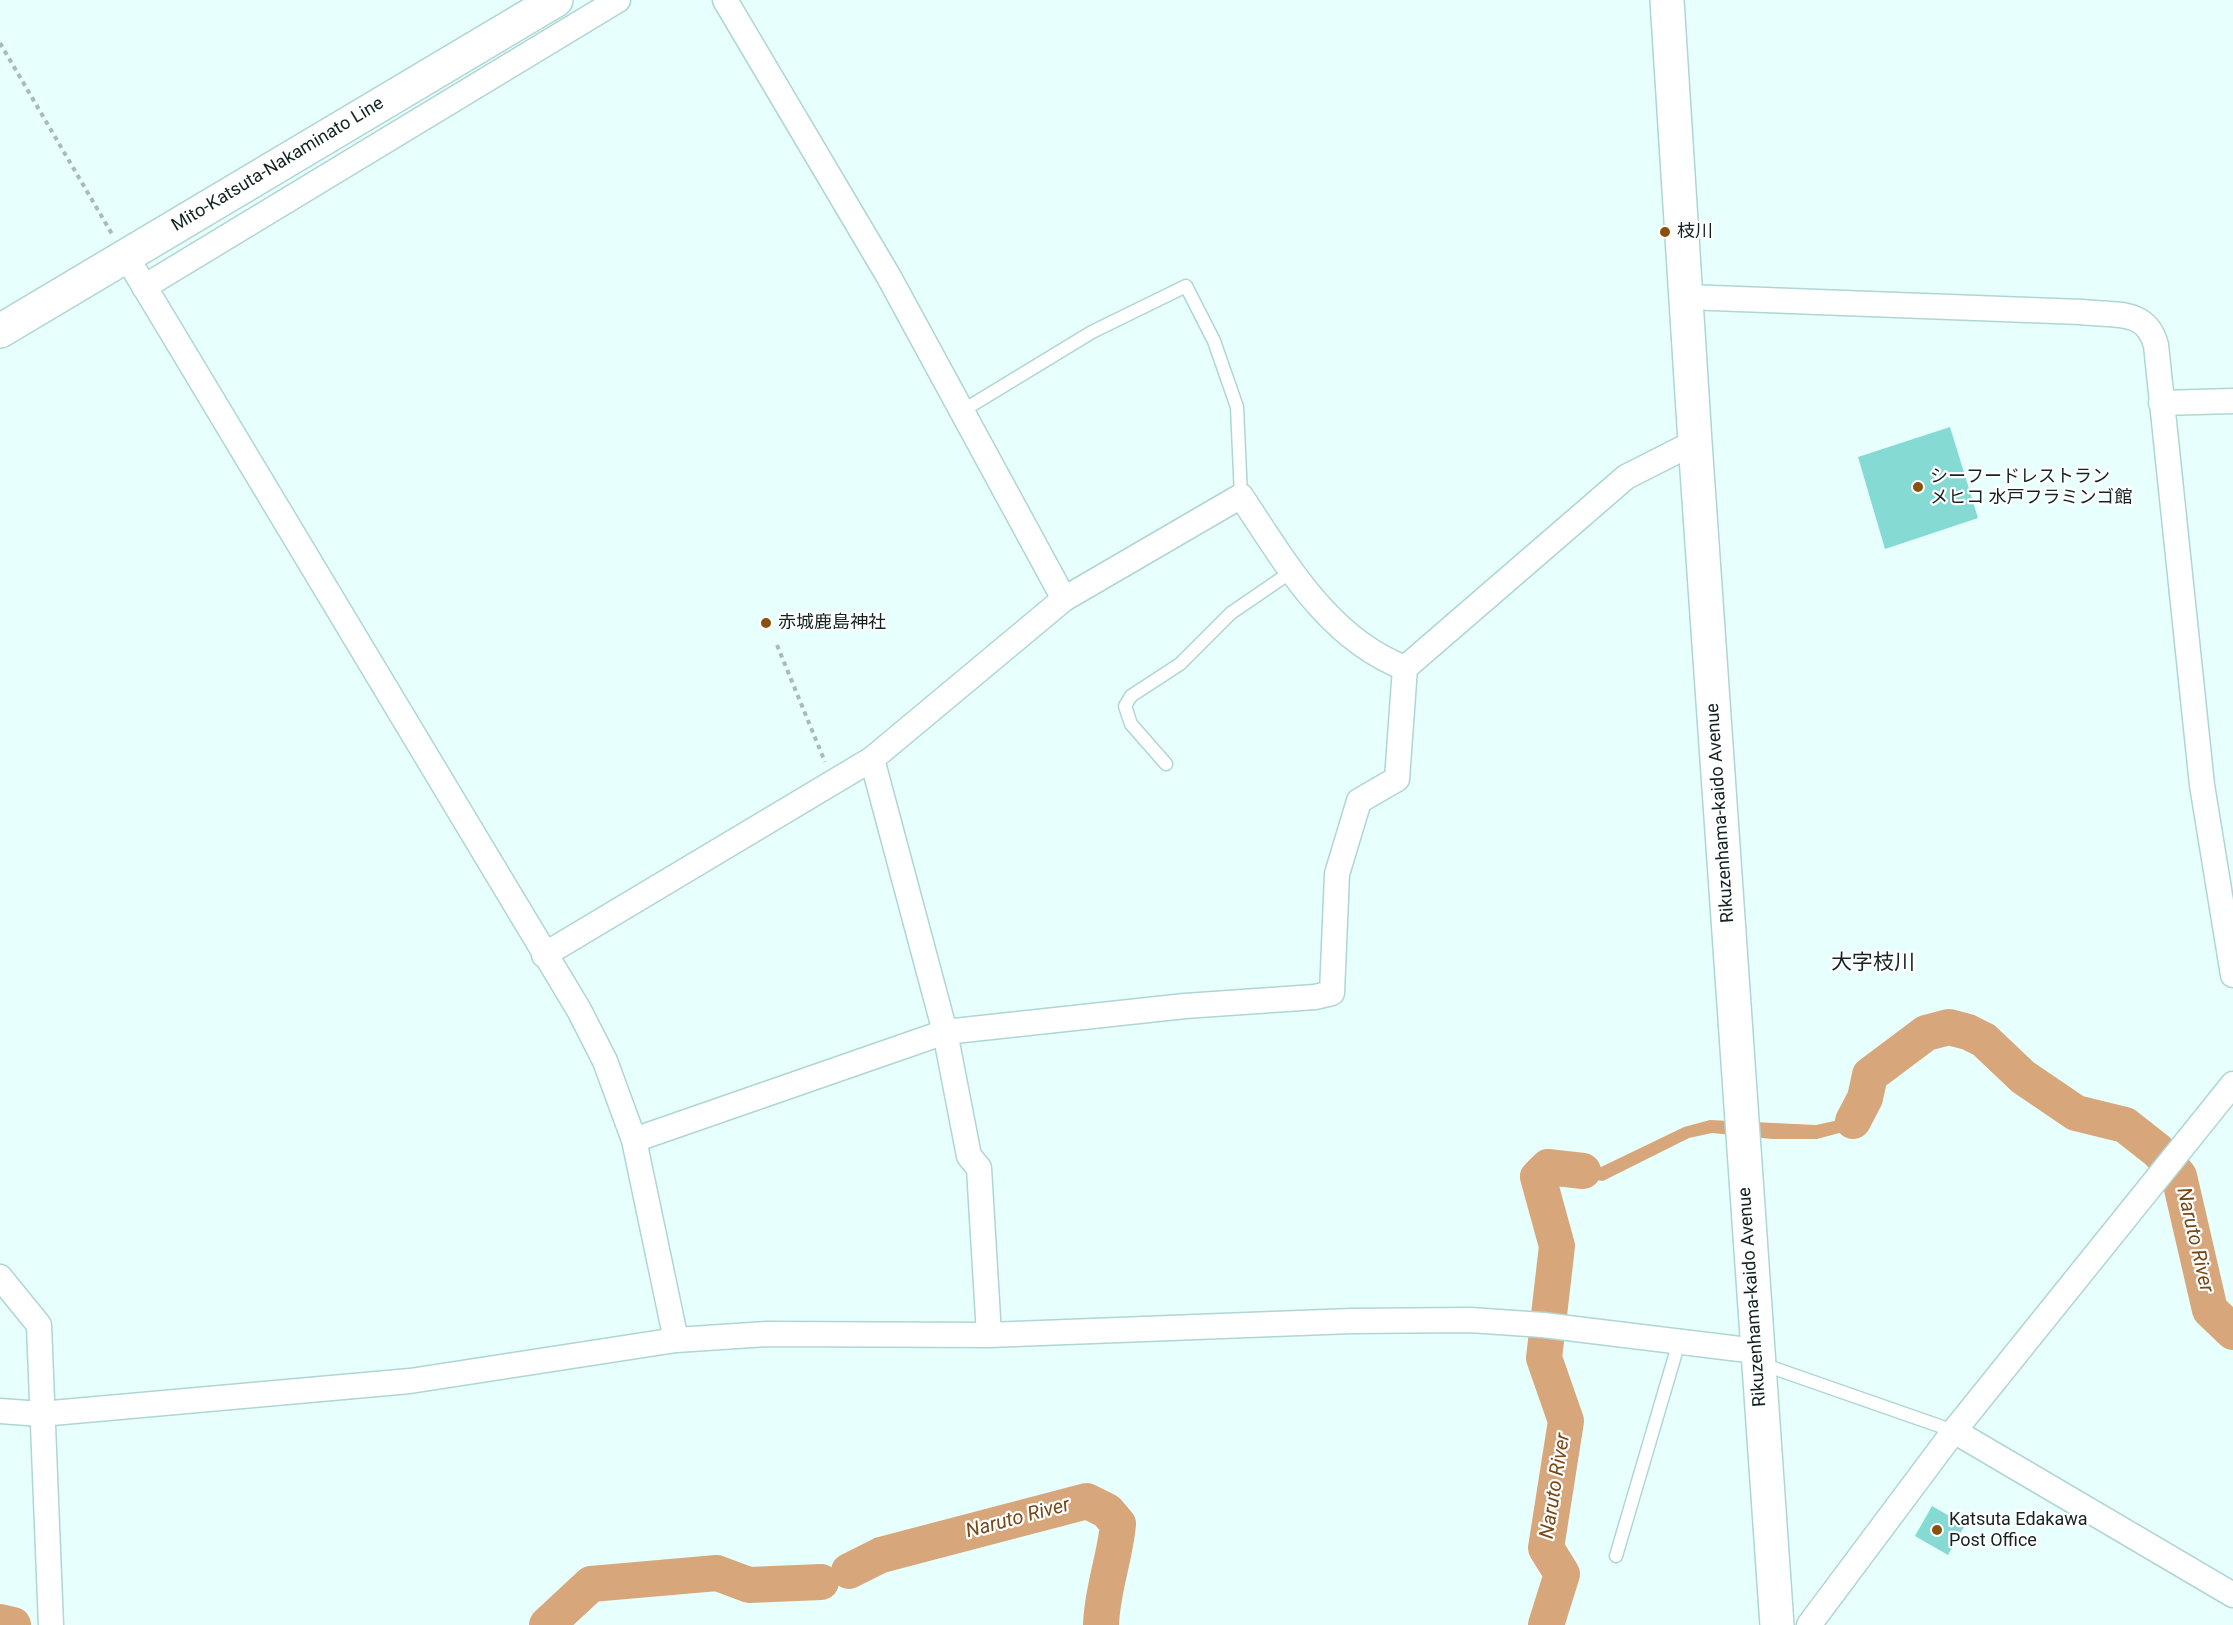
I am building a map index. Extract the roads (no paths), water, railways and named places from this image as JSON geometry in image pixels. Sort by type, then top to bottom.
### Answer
[{"type":"main road","name":"Mito-Katsuta-Nakaminato Line","points":[[0,331],[556,0]]},
{"type":"main road","name":"Rikuzenhama-kaido Avenue","points":[[1667,0],[1695,442],[1777,1625]]},
{"type":"street","points":[[144,287],[618,0]]},
{"type":"street","points":[[725,0],[889,277],[1064,599]]},
{"type":"street","points":[[126,256],[579,1010],[605,1060],[634,1140],[676,1340]]},
{"type":"street","points":[[1686,297],[2081,312],[2142,320],[2152,330],[2156,345],[2202,785],[2233,975]]},
{"type":"street","points":[[2162,403],[2233,401]]},
{"type":"street","points":[[634,1140],[945,1032],[1185,1006],[1315,997],[1332,993],[1337,874],[1359,801],[1397,779],[1405,668],[1626,477],[1695,442]]},
{"type":"street","points":[[544,955],[872,759],[1064,599],[1241,496],[1291,572],[1345,635],[1378,658],[1405,668]]},
{"type":"street","points":[[872,759],[945,1032],[969,1156],[979,1168],[989,1335]]},
{"type":"street","points":[[1809,1625],[1954,1431],[2233,1084]]},
{"type":"street","points":[[0,1277],[39,1325],[51,1625]]},
{"type":"street","points":[[0,1411],[41,1414],[410,1381],[676,1340],[767,1334],[989,1335],[1351,1321],[1470,1320],[1550,1326],[1678,1342],[1757,1356]]},
{"type":"street","points":[[1954,1431],[2233,1595]]},
{"type":"lane","points":[[962,411],[1092,332],[1186,286],[1214,342],[1238,407],[1241,496]]},
{"type":"lane","points":[[1166,764],[1131,724],[1125,706],[1131,696],[1180,664],[1231,613],[1291,572]]},
{"type":"lane","points":[[1616,1556],[1678,1342]]},
{"type":"lane","points":[[1757,1356],[1954,1431]]},
{"type":"waterway","name":"Naruto River","points":[[1853,1121],[1865,1098],[1870,1075],[1926,1033],[1949,1027],[1968,1032],[1984,1040],[2023,1077],[2076,1113],[2125,1125],[2158,1151],[2179,1176],[2210,1310],[2233,1332]]},
{"type":"waterway","name":"Naruto River","points":[[1546,1625],[1562,1574],[1546,1548],[1566,1421],[1544,1358],[1557,1246],[1538,1177],[1548,1167],[1583,1171]]},
{"type":"waterway","name":"Naruto River","points":[[849,1571],[881,1555],[1087,1501],[1107,1511],[1118,1524],[1101,1625]]},
{"type":"waterway","name":"Naruto River","points":[[547,1625],[591,1584],[717,1573],[749,1585],[821,1582]]},
{"type":"waterway","name":"Naruto River","points":[[0,1622],[13,1625]]},
{"type":"place","name":"枝川","points":[[1665,232]]},
{"type":"place","name":"シーフードレストラン メヒコ 水戸フラミンゴ館","points":[[1918,487]]},
{"type":"place","name":"赤城鹿島神社","points":[[766,623]]},
{"type":"place","name":"Katsuta Edakawa Post Office","points":[[1937,1530]]},
{"type":"district","name":"大字枝川","points":[[1873,964]]}]
